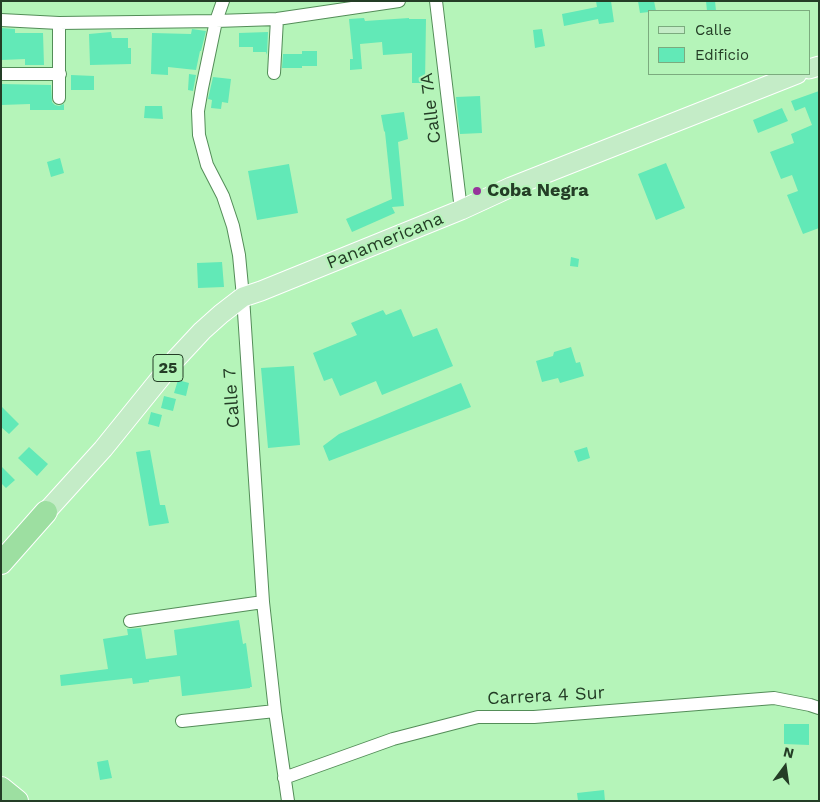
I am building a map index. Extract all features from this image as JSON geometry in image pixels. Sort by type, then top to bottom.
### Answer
[{"type":"highway","name":"Panamericana","points":[[1,543],[20,532],[46,512]]},
{"type":"highway","name":"Panamericana","points":[[1,562],[46,512]]},
{"type":"highway","points":[[1,788],[17,801]]},
{"type":"highway","points":[[1,796],[13,801]]},
{"type":"main road","name":"Panamericana","points":[[46,512],[103,448],[175,360],[202,331],[243,297],[460,210],[511,187],[794,75]]},
{"type":"street","name":"Calle 7","points":[[223,1],[216,21],[202,88],[198,111],[199,135],[207,165],[224,196],[239,255],[263,602],[275,711],[288,801]]},
{"type":"street","points":[[1,20],[59,23],[277,19],[399,1]]},
{"type":"street","name":"Calle 7A","points":[[436,1],[460,210]]},
{"type":"street","points":[[274,73],[277,19]]},
{"type":"street","points":[[59,23],[59,98]]},
{"type":"street","points":[[1,74],[60,74]]},
{"type":"street","points":[[130,620],[263,602]]},
{"type":"street","name":"Carrera 4 Sur","points":[[284,778],[393,739],[478,717],[534,717],[774,698],[819,708]]},
{"type":"street","points":[[182,721],[275,711]]},
{"type":"building","points":[[596,1],[611,1],[614,22],[599,24],[598,19],[564,26],[562,14],[597,7]]},
{"type":"building","points":[[638,1],[654,1],[656,10],[640,13]]},
{"type":"building","points":[[706,1],[715,1],[716,10],[707,10]]},
{"type":"building","points":[[364,18],[365,21],[409,18],[426,19],[425,83],[412,83],[412,53],[383,55],[382,42],[360,44],[362,69],[350,70],[350,59],[353,59],[349,19]]},
{"type":"building","points":[[1,28],[15,29],[15,33],[43,33],[44,65],[25,65],[25,59],[1,60]]},
{"type":"building","points":[[192,29],[206,31],[196,70],[168,67],[168,75],[151,74],[152,33],[191,34]]},
{"type":"building","points":[[542,29],[545,46],[535,48],[533,30]]},
{"type":"building","points":[[111,32],[112,38],[128,38],[128,48],[131,48],[131,64],[90,65],[89,34]]},
{"type":"building","points":[[268,32],[267,55],[266,52],[253,52],[253,47],[239,47],[239,33]]},
{"type":"building","points":[[302,51],[317,51],[317,66],[282,68],[283,54],[302,54]]},
{"type":"building","points":[[189,74],[196,75],[193,91],[188,90]]},
{"type":"building","points":[[71,75],[94,76],[94,90],[71,90]]},
{"type":"building","points":[[213,77],[231,79],[228,103],[222,102],[221,109],[211,108],[212,100],[208,99]]},
{"type":"building","points":[[1,84],[51,85],[52,102],[59,106],[64,104],[64,110],[30,110],[30,104],[1,105]]},
{"type":"building","points":[[819,91],[819,228],[803,234],[787,195],[798,191],[792,175],[781,179],[770,152],[794,143],[791,134],[812,125],[805,107],[795,111],[791,101]]},
{"type":"building","points":[[480,96],[482,133],[460,134],[456,97]]},
{"type":"building","points":[[145,106],[162,106],[163,119],[144,118]]},
{"type":"building","points":[[782,108],[788,121],[758,133],[753,120]]},
{"type":"building","points":[[404,112],[408,139],[398,142],[404,206],[392,207],[395,213],[352,232],[346,219],[392,199],[385,132],[381,115]]},
{"type":"building","points":[[60,158],[64,173],[51,177],[47,162]]},
{"type":"building","points":[[666,163],[685,208],[656,220],[638,174]]},
{"type":"building","points":[[289,164],[298,213],[257,220],[248,171]]},
{"type":"building","points":[[571,257],[579,259],[578,267],[570,266]]},
{"type":"building","points":[[222,262],[224,287],[198,288],[197,263]]},
{"type":"building","points":[[401,309],[413,337],[437,328],[453,366],[382,395],[376,381],[340,396],[332,378],[324,381],[313,353],[357,335],[351,323],[383,310],[386,315]]},
{"type":"building","points":[[571,347],[576,363],[580,362],[584,376],[560,383],[558,378],[542,382],[536,361],[553,356],[554,352]]},
{"type":"building","points":[[294,366],[300,445],[268,448],[261,368]]},
{"type":"building","points":[[178,380],[189,383],[186,396],[174,393]]},
{"type":"building","points":[[461,383],[471,407],[329,461],[323,446],[339,434]]},
{"type":"building","points":[[164,396],[176,399],[173,411],[161,408]]},
{"type":"building","points":[[1,406],[19,424],[9,434],[1,427]]},
{"type":"building","points":[[151,412],[162,415],[159,427],[148,424]]},
{"type":"building","points":[[29,447],[48,464],[37,476],[18,458]]},
{"type":"building","points":[[587,447],[590,458],[578,462],[574,451]]},
{"type":"building","points":[[150,450],[160,505],[165,505],[169,523],[149,526],[136,452]]},
{"type":"building","points":[[1,466],[15,480],[6,488],[1,483]]},
{"type":"building","points":[[239,620],[243,644],[246,643],[252,687],[250,688],[182,696],[180,676],[133,684],[132,678],[61,686],[60,675],[108,669],[103,639],[128,635],[127,629],[141,628],[146,659],[177,655],[174,630]]},
{"type":"building","points":[[784,724],[809,724],[809,745],[784,744]]},
{"type":"building","points":[[108,760],[112,778],[100,780],[97,762]]},
{"type":"building","points":[[604,790],[605,801],[578,801],[577,793]]},
{"type":"place","name":"Coba Negra","points":[[477,191]]}]
